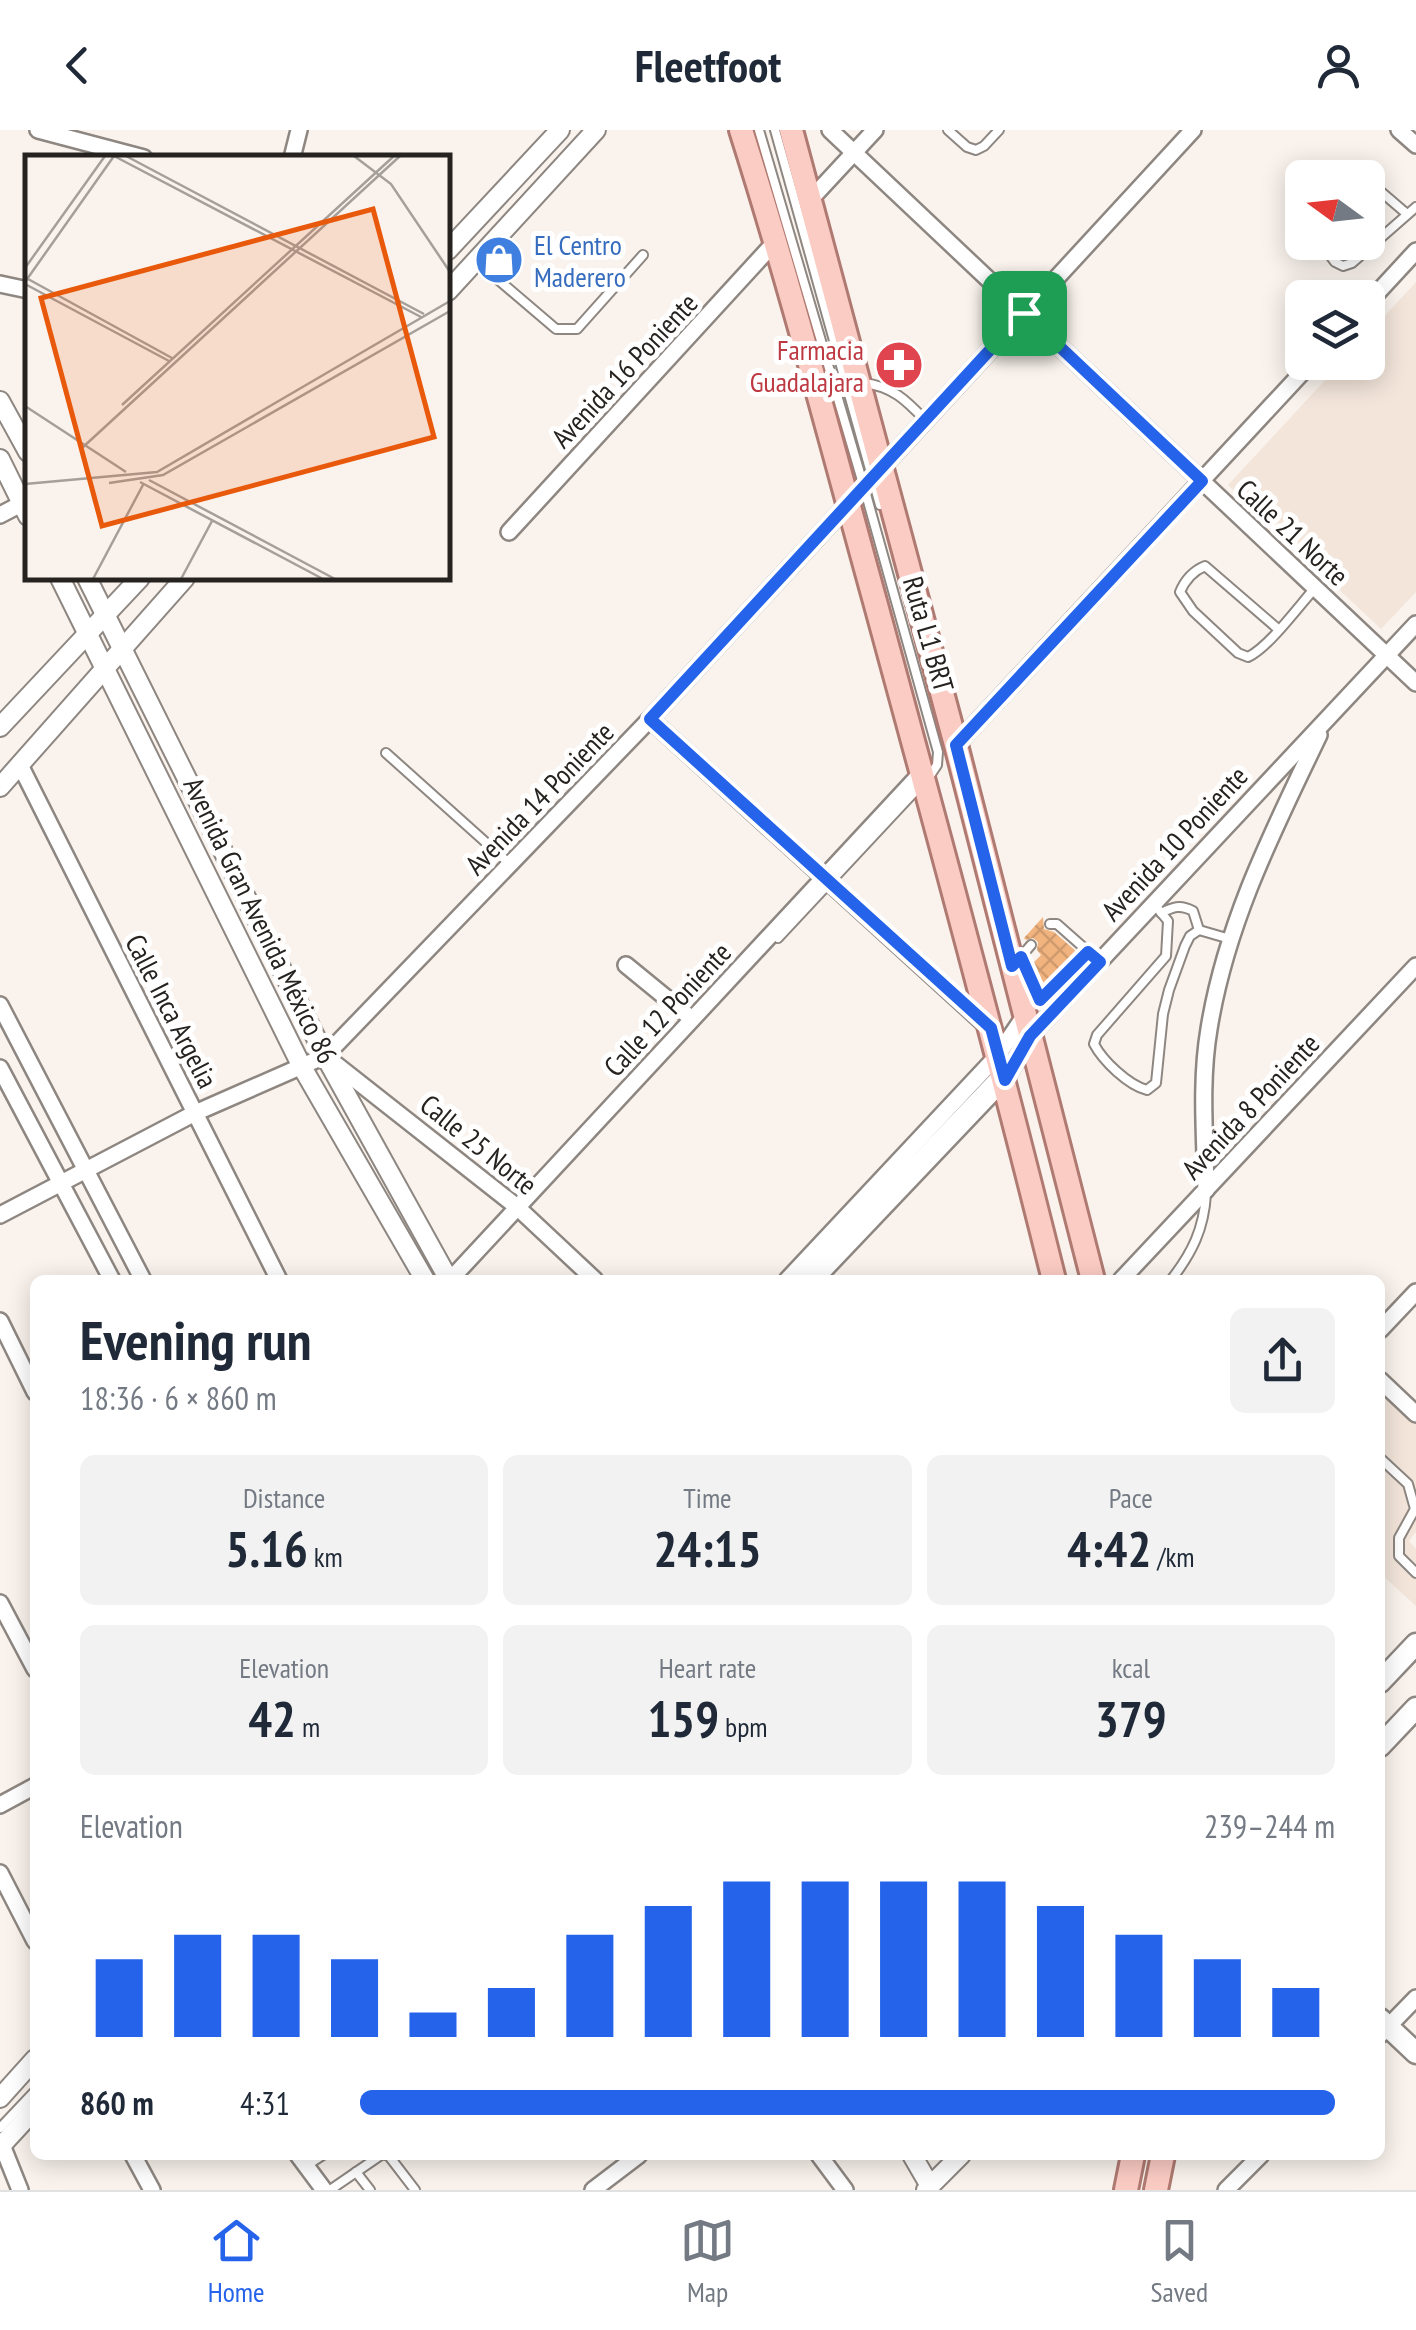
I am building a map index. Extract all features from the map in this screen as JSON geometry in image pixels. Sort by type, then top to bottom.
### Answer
[{"type":"main road","points":[[741,130],[776,241],[867,484],[956,745],[1017,961],[1091,1275]]},
{"type":"main road","points":[[791,130],[859,382],[867,484],[923,777],[1053,1275]]},
{"type":"main road","points":[[1385,1677],[1416,1644]]},
{"type":"main road","points":[[1385,1741],[1416,1708]]},
{"type":"main road","points":[[1385,2029],[1416,2053]]},
{"type":"main road","points":[[1126,2190],[1131,2160]]},
{"type":"main road","points":[[1156,2190],[1162,2160]]},
{"type":"street","points":[[38,130],[133,155]]},
{"type":"street","points":[[293,155],[300,130]]},
{"type":"street","points":[[475,260],[450,245],[560,130]]},
{"type":"street","points":[[450,288],[596,130]]},
{"type":"street","name":"Calle 21 Norte","points":[[830,130],[1416,683]]},
{"type":"street","points":[[810,200],[874,130]]},
{"type":"street","name":"Avenida 14 Poniente","points":[[325,1056],[650,719],[1193,130]]},
{"type":"street","points":[[1399,130],[1416,145]]},
{"type":"street","name":"Avenida 16 Poniente","points":[[509,532],[776,241]]},
{"type":"street","points":[[1385,285],[1416,251]]},
{"type":"street","points":[[0,284],[25,289]]},
{"type":"street","points":[[956,745],[1295,380]]},
{"type":"street","points":[[0,401],[25,447]]},
{"type":"street","points":[[0,458],[24,510],[0,515]]},
{"type":"street","name":"Avenida Gran Avenida México 86","points":[[61,580],[302,1067],[422,1275]]},
{"type":"street","name":"Avenida Gran Avenida México 86","points":[[88,580],[325,1056],[447,1275]]},
{"type":"street","points":[[0,727],[138,580]]},
{"type":"street","points":[[0,788],[183,580]]},
{"type":"street","name":"Avenida 10 Poniente","points":[[819,1275],[1001,1068],[1029,1018],[1053,1012],[1094,957],[1158,909],[1416,624]]},
{"type":"street","points":[[650,719],[991,1028]]},
{"type":"street","points":[[1206,1190],[1204,1092],[1209,1030],[1230,939],[1261,856],[1327,720]]},
{"type":"street","name":"Calle Inca Argelia","points":[[20,766],[276,1275]]},
{"type":"street","name":"Calle 12 Poniente","points":[[455,1275],[923,777]]},
{"type":"street","points":[[626,966],[692,1019]]},
{"type":"street","name":"Avenida 8 Poniente","points":[[1126,1275],[1416,966]]},
{"type":"street","points":[[0,1005],[140,1275]]},
{"type":"street","name":"Avenida 10 Poniente","points":[[792,1275],[1001,1068],[1029,1018]]},
{"type":"street","points":[[0,1214],[195,1114],[325,1056]]},
{"type":"street","name":"Calle 25 Norte","points":[[325,1056],[519,1209],[589,1275]]},
{"type":"street","points":[[0,1068],[109,1275]]},
{"type":"street","points":[[1385,1325],[1416,1292]]},
{"type":"street","points":[[0,1321],[30,1382]]},
{"type":"street","points":[[1385,1385],[1416,1414]]},
{"type":"street","points":[[0,1603],[30,1660]]},
{"type":"street","points":[[0,1805],[30,1789]]},
{"type":"street","points":[[0,1873],[30,1932]]},
{"type":"street","points":[[1385,2025],[1416,1998]]},
{"type":"street","points":[[0,2098],[30,2065]]},
{"type":"street","points":[[20,2190],[1,2140],[30,2114]]},
{"type":"street","points":[[136,2160],[152,2190]]},
{"type":"street","points":[[302,2160],[327,2190]]},
{"type":"street","points":[[594,2190],[632,2160]]},
{"type":"street","points":[[822,2160],[845,2190]]},
{"type":"street","points":[[915,2160],[930,2189],[956,2160]]},
{"type":"street","points":[[1226,2190],[1256,2160]]},
{"type":"lane","points":[[758,130],[867,484],[883,516]]},
{"type":"lane","points":[[775,130],[867,484]]},
{"type":"lane","points":[[948,130],[976,150],[999,130]]},
{"type":"lane","points":[[1385,195],[1407,214]]},
{"type":"lane","points":[[1385,233],[1416,207]]},
{"type":"lane","points":[[475,260],[556,329],[578,329],[644,255]]},
{"type":"lane","points":[[1333,260],[1343,266],[1354,260]]},
{"type":"lane","points":[[859,382],[882,385],[906,400],[925,420]]},
{"type":"lane","name":"Ruta L1 BRT","points":[[893,554],[1029,1018]]},
{"type":"lane","points":[[1278,629],[1205,566],[1196,570],[1180,592],[1193,611],[1238,653],[1248,656],[1256,652],[1278,629],[1316,588]]},
{"type":"lane","points":[[386,753],[510,864]]},
{"type":"lane","points":[[463,1275],[519,1209],[826,880]]},
{"type":"lane","points":[[1174,906],[1193,911],[1198,930],[1185,946],[1169,990],[1156,1083],[1147,1090],[1136,1087],[1099,1052],[1094,1044],[1097,1035],[1166,956],[1168,921],[1158,909],[1174,906]]},
{"type":"lane","points":[[1029,1018],[1094,957],[1058,924],[1050,924]]},
{"type":"lane","points":[[1198,930],[1230,939]]},
{"type":"lane","points":[[1017,961],[1032,945]]},
{"type":"lane","points":[[1029,1018],[1053,1012]]},
{"type":"lane","points":[[805,1275],[1001,1068]]},
{"type":"lane","points":[[1174,1275],[1187,1260],[1201,1231],[1206,1190]]},
{"type":"lane","points":[[1385,1463],[1408,1484],[1415,1510],[1399,1538],[1400,1556],[1416,1572]]},
{"type":"lane","points":[[0,2108],[30,2075]]},
{"type":"lane","points":[[1,2140],[30,2097]]},
{"type":"lane","points":[[327,2190],[375,2160]]},
{"type":"lane","points":[[392,2160],[416,2190]]},
{"type":"lane","points":[[356,2172],[370,2190]]},
{"type":"shaded area","points":[[1416,282],[1416,592],[1381,629],[1228,485],[1325,380],[1385,380],[1385,316]]},
{"type":"shaded area","points":[[1385,1393],[1416,1421],[1416,1532],[1409,1541],[1416,1549],[1416,1606],[1385,1578]]},
{"type":"building","points":[[1043,917],[1044,929],[1054,932],[1077,952],[1045,984],[1032,964],[1041,955],[1038,942],[1024,938]]},
{"type":"place","name":"El Centro Maderero","points":[[499,260]]},
{"type":"place","name":"Farmacia Guadalajara","points":[[899,365]]},
{"type":"route","points":[[1024,313],[1202,481],[956,745],[1012,966],[1021,957],[1040,1000],[1088,952],[1100,962],[1030,1036],[1005,1080],[991,1028],[650,719],[1024,313]]}]
